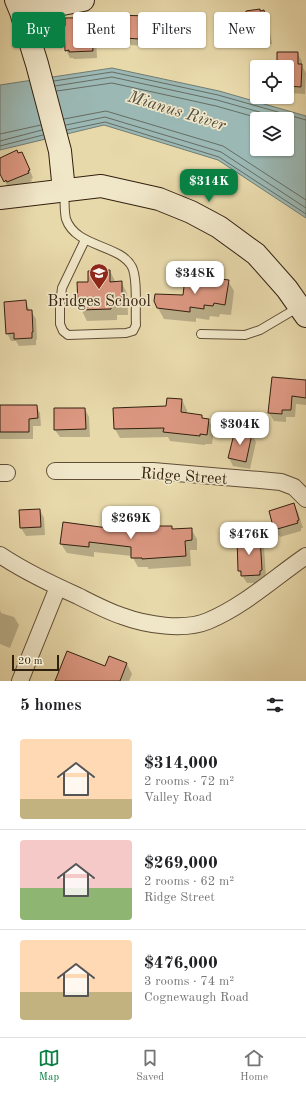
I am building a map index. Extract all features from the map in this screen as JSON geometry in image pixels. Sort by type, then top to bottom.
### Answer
[{"type":"main road","points":[[64,191],[60,151],[37,64],[18,6],[83,0]]},
{"type":"main road","points":[[0,198],[101,186],[159,199],[191,212],[219,227],[256,254],[287,288],[303,311]]},
{"type":"street","name":"Ridge Street","points":[[55,472],[153,471],[281,482],[294,488],[306,499]]},
{"type":"street","points":[[0,555],[15,565],[58,587],[122,616],[157,625],[188,626],[207,622],[242,603],[306,556]]},
{"type":"street","points":[[20,681],[58,587]]},
{"type":"lane","points":[[64,191],[66,219],[72,228],[85,240],[125,257],[131,266],[134,275],[136,325],[133,331],[126,333],[68,335],[63,331],[60,324],[62,288],[85,240]]},
{"type":"lane","points":[[201,334],[245,335],[303,311]]},
{"type":"water","name":"Mianus River","points":[[112,68],[219,91],[250,100],[250,104],[264,104],[292,112],[250,112],[250,156],[294,156],[294,113],[306,116],[306,218],[218,160],[104,125],[0,150],[0,85]]},
{"type":"building","points":[[260,9],[260,11],[264,10],[264,12],[246,12]]},
{"type":"building","points":[[130,16],[138,16],[138,39],[130,38]]},
{"type":"building","points":[[65,18],[73,18],[73,48],[93,48],[93,51],[65,51]]},
{"type":"building","points":[[277,52],[298,52],[298,64],[302,64],[301,87],[294,86],[294,60],[277,60]]},
{"type":"building","points":[[17,150],[18,153],[22,152],[30,170],[28,171],[29,173],[7,182],[6,180],[4,182],[0,174],[0,158]]},
{"type":"building","points":[[110,270],[110,282],[122,281],[122,304],[111,304],[111,309],[80,310],[80,305],[78,305],[77,282],[88,282],[88,271]]},
{"type":"building","points":[[194,276],[229,280],[225,305],[214,303],[213,306],[204,305],[204,309],[190,307],[190,312],[157,308],[154,301],[155,294],[183,295],[185,278],[194,278]]},
{"type":"building","points":[[26,300],[27,310],[32,310],[32,338],[14,339],[14,333],[6,334],[4,302]]},
{"type":"building","points":[[272,377],[306,380],[306,398],[292,396],[291,410],[282,410],[282,414],[268,413]]},
{"type":"building","points":[[167,398],[182,399],[181,412],[202,415],[202,418],[209,419],[207,435],[200,434],[200,436],[163,432],[164,428],[114,429],[113,408],[166,406]]},
{"type":"building","points":[[0,405],[37,405],[38,418],[29,419],[29,432],[0,432]]},
{"type":"building","points":[[54,408],[85,408],[86,429],[54,430]]},
{"type":"building","points":[[235,430],[252,434],[246,462],[228,458]]},
{"type":"building","points":[[294,503],[299,520],[297,521],[298,523],[274,530],[269,511]]},
{"type":"building","points":[[40,509],[41,527],[20,528],[19,510]]},
{"type":"building","points":[[63,522],[108,528],[108,531],[156,529],[156,526],[172,526],[172,529],[192,528],[192,540],[185,541],[186,556],[142,559],[131,558],[131,547],[89,542],[89,547],[60,544]]},
{"type":"building","points":[[260,537],[262,570],[260,571],[260,575],[241,576],[241,571],[238,571],[237,538]]},
{"type":"building","points":[[67,651],[105,666],[109,656],[127,663],[120,681],[55,681]]},
{"type":"place","name":"Bridges School","points":[[99,290]]}]
